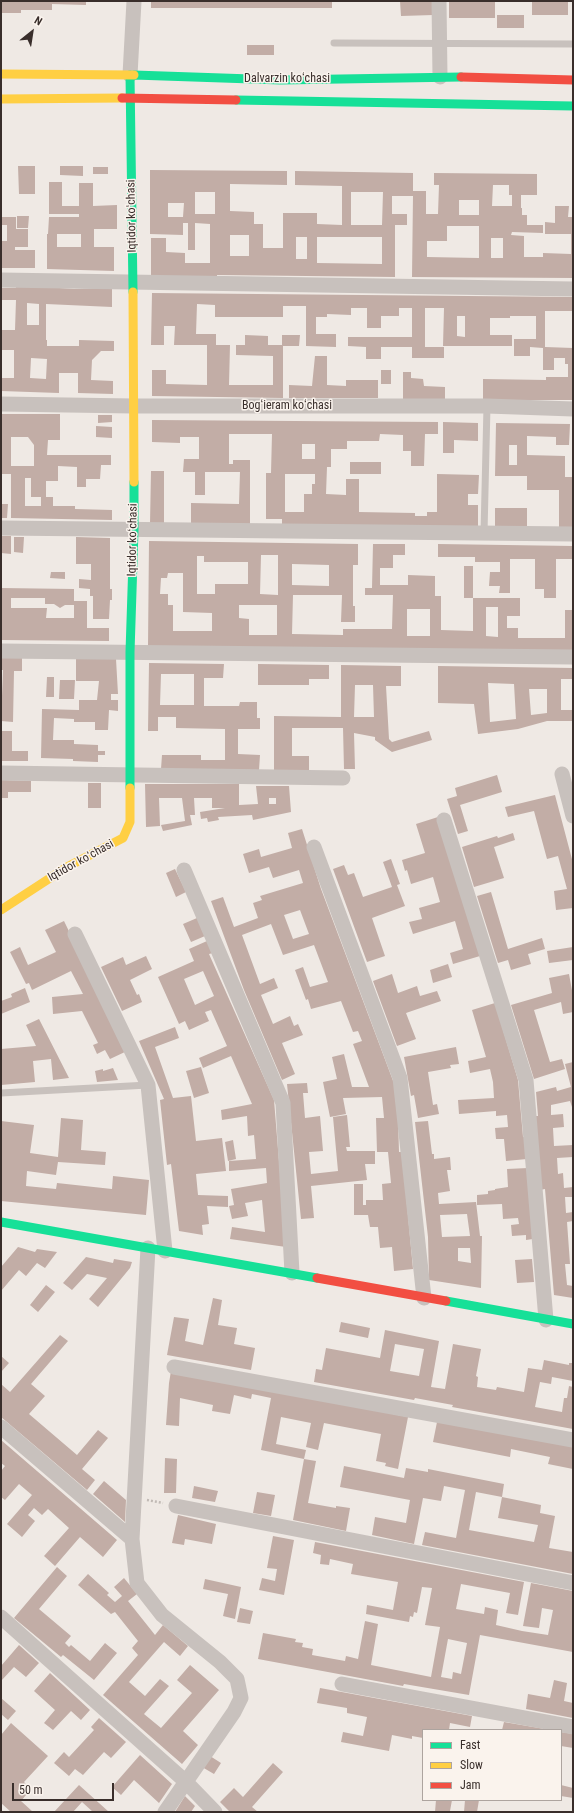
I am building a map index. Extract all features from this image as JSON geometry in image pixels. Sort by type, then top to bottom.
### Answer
[{"type":"street","points":[[130,74],[134,1]]},
{"type":"street","points":[[439,1],[440,77]]},
{"type":"street","name":"Dalvarzin koʻchasi","points":[[1,74],[130,74],[306,91],[573,106]]},
{"type":"street","name":"Iqtidor koʻchasi","points":[[1,910],[66,867],[123,838],[130,822],[130,652],[134,530],[130,74]]},
{"type":"street","name":"Dalvarzin koʻchasi","points":[[1,99],[130,98],[306,91],[440,77],[573,80]]},
{"type":"street","points":[[1,280],[573,289]]},
{"type":"street","name":"Bogʻieram koʻchasi","points":[[1,404],[133,406],[487,406],[573,409]]},
{"type":"street","points":[[1,528],[573,534]]},
{"type":"street","points":[[1,651],[573,657]]},
{"type":"street","points":[[1,772],[343,778]]},
{"type":"street","points":[[562,774],[573,816]]},
{"type":"street","points":[[444,820],[526,1080],[546,1320]]},
{"type":"street","points":[[314,847],[400,1078],[424,1298]]},
{"type":"street","points":[[184,870],[283,1103],[292,1273]]},
{"type":"street","points":[[75,934],[148,1085],[165,1251]]},
{"type":"street","points":[[1,1222],[573,1324]]},
{"type":"street","points":[[148,1248],[132,1539],[137,1583],[162,1615],[220,1662],[237,1679],[241,1698],[234,1712],[165,1812]]},
{"type":"street","points":[[174,1367],[573,1440]]},
{"type":"street","points":[[1,1427],[132,1539]]},
{"type":"street","points":[[176,1506],[573,1583]]},
{"type":"street","points":[[1,1617],[185,1781],[215,1812]]},
{"type":"street","points":[[342,1684],[573,1727]]},
{"type":"lane","points":[[334,43],[573,44]]},
{"type":"lane","points":[[484,534],[487,406]]},
{"type":"lane","points":[[1,1093],[148,1085]]},
{"type":"path","points":[[134,1497],[176,1506]]},
{"type":"building","points":[[1,1],[86,1],[86,5],[52,4],[52,10],[21,10],[21,13],[1,13]]},
{"type":"building","points":[[151,1],[332,1],[332,8],[151,8]]},
{"type":"building","points":[[400,1],[433,1],[433,15],[401,16]]},
{"type":"building","points":[[449,1],[495,1],[495,18],[449,18]]},
{"type":"building","points":[[532,1],[568,2],[568,15],[532,15]]},
{"type":"building","points":[[497,15],[524,15],[524,28],[497,28]]},
{"type":"building","points":[[247,45],[274,45],[274,55],[247,55]]},
{"type":"building","points":[[18,166],[35,166],[35,194],[19,194]]},
{"type":"building","points":[[60,166],[83,166],[83,176],[60,175]]},
{"type":"building","points":[[93,167],[108,167],[108,174],[93,174]]},
{"type":"building","points":[[150,170],[287,171],[287,185],[230,184],[230,211],[254,212],[254,224],[263,224],[263,248],[283,248],[283,213],[317,213],[317,224],[342,225],[342,186],[295,185],[295,171],[413,173],[413,191],[426,191],[426,214],[438,214],[439,185],[434,185],[434,173],[537,174],[537,195],[521,195],[521,208],[522,215],[527,215],[527,225],[543,225],[543,233],[512,232],[511,235],[524,236],[524,257],[543,257],[543,253],[571,254],[571,234],[545,234],[545,222],[555,223],[555,206],[569,206],[568,217],[573,217],[573,278],[412,277],[413,196],[392,196],[392,214],[407,214],[407,225],[395,225],[395,277],[217,275],[217,277],[151,276],[151,238],[166,238],[166,252],[185,253],[185,263],[210,263],[210,224],[195,223],[195,250],[188,250],[188,223],[183,223],[183,235],[150,234]],"holes":[[[493,185],[509,185],[509,195],[512,195],[512,206],[492,206]],[[195,192],[215,192],[215,214],[195,214]],[[351,192],[383,192],[382,225],[351,225]],[[459,200],[479,200],[479,215],[459,215]],[[168,203],[184,203],[183,217],[168,217]],[[447,226],[479,226],[479,258],[427,257],[427,241],[447,241]],[[230,235],[249,235],[249,256],[230,256]],[[296,237],[307,237],[307,259],[296,259]],[[317,237],[382,237],[382,264],[317,263]],[[491,238],[503,238],[503,258],[491,258]]]},
{"type":"building","points":[[49,182],[62,182],[62,206],[79,206],[79,183],[93,183],[93,206],[117,205],[117,229],[94,229],[94,247],[114,247],[114,271],[47,269],[47,234],[49,217],[79,217],[79,214],[49,214]],"holes":[[[57,234],[81,234],[81,247],[57,247]]]},
{"type":"building","points":[[17,216],[29,216],[28,228],[17,228]]},
{"type":"building","points":[[1,217],[16,217],[16,229],[28,229],[28,247],[15,247],[15,250],[35,250],[35,268],[1,268],[1,241],[7,241],[7,225],[1,225]]},
{"type":"building","points":[[16,285],[74,289],[112,288],[112,307],[46,304],[46,340],[47,346],[79,346],[79,340],[114,341],[114,351],[101,351],[92,360],[91,380],[113,381],[113,394],[78,393],[78,373],[59,373],[59,393],[1,391],[1,378],[14,378],[14,350],[1,350],[1,330],[15,330],[16,300],[1,300],[1,288],[16,288]],"holes":[[[27,303],[39,304],[39,325],[27,325]],[[31,358],[47,359],[46,379],[30,378]]]},
{"type":"building","points":[[152,293],[573,297],[573,311],[545,311],[545,347],[573,348],[573,400],[483,400],[483,379],[546,380],[546,377],[568,377],[568,364],[565,364],[565,358],[554,358],[554,370],[543,370],[543,348],[530,347],[530,356],[514,356],[514,339],[536,339],[536,316],[490,318],[490,335],[512,335],[512,346],[443,346],[444,308],[425,308],[425,347],[444,347],[444,358],[412,358],[412,347],[381,347],[381,359],[366,359],[366,347],[348,346],[348,337],[412,337],[412,308],[399,308],[399,316],[381,316],[381,328],[367,328],[367,308],[351,308],[351,315],[327,314],[327,317],[316,317],[316,334],[336,334],[336,347],[306,346],[306,306],[283,306],[283,317],[215,317],[215,305],[197,304],[196,334],[216,334],[216,345],[230,345],[229,385],[273,385],[273,356],[236,355],[236,345],[245,345],[245,335],[268,336],[268,345],[282,345],[282,335],[300,335],[299,346],[283,346],[283,398],[152,396],[152,370],[166,370],[166,384],[207,385],[207,345],[174,345],[175,326],[164,326],[164,345],[151,345]],"holes":[[[457,316],[465,316],[465,337],[457,336]]]},
{"type":"building","points":[[315,356],[327,356],[327,385],[346,386],[346,380],[378,380],[378,398],[289,398],[289,385],[312,386]]},
{"type":"building","points":[[381,370],[391,370],[391,384],[381,384]]},
{"type":"building","points":[[403,372],[411,372],[411,378],[423,379],[424,386],[445,387],[445,399],[403,399]]},
{"type":"building","points":[[1,414],[60,414],[60,440],[48,440],[47,455],[111,455],[111,465],[101,465],[100,479],[86,479],[86,487],[77,487],[77,467],[58,466],[58,481],[46,481],[46,497],[53,497],[53,506],[75,506],[75,509],[112,510],[112,520],[11,518],[11,474],[1,474]],"holes":[[[11,437],[28,437],[34,445],[34,466],[11,466]],[[25,478],[31,478],[31,497],[41,497],[41,506],[25,506]]]},
{"type":"building","points":[[98,415],[112,415],[112,422],[98,423]]},
{"type":"building","points":[[152,420],[438,422],[438,434],[425,434],[424,466],[411,466],[411,451],[403,451],[403,435],[380,434],[379,441],[347,441],[347,449],[331,449],[331,467],[327,467],[326,494],[346,495],[346,479],[359,479],[359,512],[415,513],[415,516],[427,516],[427,512],[437,512],[437,474],[479,475],[478,494],[468,494],[468,505],[478,505],[478,527],[282,525],[282,519],[266,519],[266,473],[271,473],[272,434],[229,434],[229,464],[233,464],[233,460],[250,460],[250,525],[191,524],[191,503],[239,504],[240,472],[205,472],[205,495],[195,495],[195,472],[183,472],[184,459],[199,459],[199,437],[180,437],[180,443],[152,442]],"holes":[[[302,444],[315,444],[315,459],[302,459]],[[285,474],[315,474],[315,484],[312,484],[312,494],[304,494],[304,512],[285,512]]]},
{"type":"building","points":[[443,422],[478,423],[478,441],[454,440],[454,453],[443,453]]},
{"type":"building","points":[[496,423],[570,424],[569,445],[556,445],[556,437],[527,436],[527,455],[565,456],[565,477],[573,477],[573,528],[559,528],[559,490],[527,490],[527,476],[495,476]],"holes":[[[509,445],[517,445],[517,465],[509,465]]]},
{"type":"building","points":[[96,426],[112,427],[112,438],[96,437]]},
{"type":"building","points":[[350,462],[381,462],[381,474],[350,474]]},
{"type":"building","points":[[151,471],[164,471],[164,524],[150,524]]},
{"type":"building","points":[[1,504],[8,504],[7,518],[1,518]]},
{"type":"building","points":[[495,508],[527,508],[527,527],[495,527]]},
{"type":"building","points":[[1,536],[11,536],[11,554],[1,553]]},
{"type":"building","points":[[14,537],[24,537],[23,553],[14,552]]},
{"type":"building","points":[[76,537],[110,538],[110,589],[112,589],[112,600],[110,600],[109,619],[93,619],[93,596],[90,596],[90,589],[79,588],[79,579],[91,580],[91,564],[76,564]]},
{"type":"building","points":[[149,541],[358,544],[358,565],[353,565],[353,606],[355,606],[355,622],[341,622],[342,595],[293,595],[292,634],[343,635],[343,629],[392,629],[393,595],[365,595],[365,588],[372,588],[373,544],[405,544],[405,555],[393,555],[393,568],[380,568],[380,585],[408,585],[408,575],[435,576],[435,596],[441,596],[441,630],[473,631],[473,598],[520,598],[520,616],[507,616],[507,628],[518,628],[518,638],[565,638],[565,610],[573,610],[573,651],[148,646]],"holes":[[[261,555],[278,555],[278,595],[260,594]],[[197,556],[204,556],[204,562],[248,562],[248,584],[215,584],[215,594],[197,594]],[[292,564],[329,565],[329,586],[292,585]],[[168,573],[183,573],[183,612],[212,613],[212,631],[173,631],[173,605],[168,605],[168,594],[160,594],[161,578],[167,578]],[[239,605],[277,605],[277,635],[249,635],[249,619],[239,618]],[[486,607],[498,607],[498,637],[486,636]],[[407,609],[430,609],[430,636],[407,636]]]},
{"type":"building","points":[[438,544],[573,546],[573,559],[556,559],[556,598],[544,598],[544,589],[535,589],[535,559],[510,559],[510,593],[499,593],[500,586],[489,586],[490,572],[500,572],[500,562],[475,562],[475,557],[438,557]]},
{"type":"building","points":[[464,566],[473,566],[473,598],[464,598]]},
{"type":"building","points":[[51,572],[65,572],[65,579],[50,578]]},
{"type":"building","points":[[1,588],[74,589],[74,601],[87,601],[87,628],[109,628],[109,641],[1,640]],"holes":[[[11,598],[45,598],[45,604],[54,604],[60,608],[65,605],[74,605],[74,618],[46,618],[47,608],[11,608]]]},
{"type":"building","points":[[1,657],[22,658],[22,671],[14,671],[13,722],[1,721],[3,670],[1,670]]},
{"type":"building","points":[[76,658],[116,659],[118,694],[111,694],[111,700],[118,700],[118,711],[109,710],[108,730],[95,730],[95,722],[74,722],[74,719],[54,718],[53,740],[74,740],[74,744],[98,745],[98,751],[105,751],[105,755],[98,755],[98,762],[73,761],[73,759],[41,758],[42,709],[79,710],[79,700],[97,700],[99,681],[76,681]]},
{"type":"building","points":[[149,663],[224,664],[223,678],[204,678],[204,706],[239,706],[240,702],[257,702],[257,718],[260,718],[260,729],[238,729],[238,754],[260,755],[259,770],[161,769],[162,755],[201,755],[201,760],[225,760],[225,729],[176,728],[176,717],[158,717],[158,731],[148,731]],"holes":[[[161,674],[194,674],[194,705],[160,705]]]},
{"type":"building","points":[[258,664],[329,665],[329,679],[309,679],[309,685],[258,685]]},
{"type":"building","points":[[341,665],[401,666],[401,686],[386,686],[389,739],[392,742],[429,731],[432,740],[392,752],[375,740],[375,737],[354,733],[355,769],[344,769],[343,728],[292,728],[292,756],[309,756],[309,772],[274,771],[274,716],[341,717]],"holes":[[[355,685],[373,685],[374,717],[354,717]]]},
{"type":"building","points":[[438,666],[573,668],[573,679],[561,679],[561,710],[573,710],[573,721],[547,721],[518,729],[478,734],[474,704],[438,703]],"holes":[[[488,683],[514,684],[516,719],[490,722]],[[529,689],[547,689],[547,713],[531,715]]]},
{"type":"building","points":[[47,677],[54,677],[54,697],[46,697]]},
{"type":"building","points":[[60,680],[75,680],[74,699],[59,699]]},
{"type":"building","points":[[1,731],[12,731],[12,751],[28,751],[28,761],[1,761]]},
{"type":"building","points":[[497,775],[502,792],[460,805],[468,831],[458,834],[447,799],[457,796],[455,788]]},
{"type":"building","points":[[1,780],[31,781],[31,792],[8,792],[8,798],[1,798]]},
{"type":"building","points":[[88,783],[101,783],[101,808],[88,808]]},
{"type":"building","points":[[145,784],[239,784],[239,805],[258,804],[256,786],[289,786],[291,812],[253,820],[252,815],[218,817],[219,820],[208,822],[207,818],[201,819],[200,812],[225,808],[212,808],[212,798],[194,798],[195,815],[190,815],[192,825],[163,831],[161,825],[185,821],[182,798],[159,798],[160,826],[146,827]],"holes":[[[269,798],[276,798],[276,804],[269,804]]]},
{"type":"building","points":[[555,795],[573,863],[573,908],[556,910],[554,891],[567,889],[558,856],[547,859],[534,811],[508,817],[505,807]]},
{"type":"building","points":[[438,817],[480,956],[453,964],[450,953],[463,949],[455,921],[413,934],[409,922],[422,919],[419,908],[440,902],[433,877],[411,884],[402,860],[425,853],[416,824]]},
{"type":"building","points":[[302,829],[321,889],[395,1086],[399,1152],[402,1152],[413,1269],[394,1271],[392,1247],[380,1248],[378,1227],[370,1227],[368,1215],[354,1215],[354,1184],[363,1184],[363,1205],[366,1205],[366,1200],[383,1200],[382,1184],[391,1183],[388,1152],[377,1152],[376,1118],[384,1118],[382,1097],[343,1098],[346,1114],[330,1117],[323,1082],[337,1079],[332,1057],[344,1054],[352,1087],[369,1087],[353,1044],[362,1041],[358,1031],[353,1032],[341,1001],[311,1009],[308,999],[306,1000],[295,970],[303,967],[310,987],[328,982],[314,945],[283,955],[271,924],[242,935],[260,984],[274,978],[278,988],[261,995],[273,1024],[290,1016],[294,1026],[298,1024],[303,1035],[282,1043],[295,1074],[282,1080],[244,990],[211,901],[223,897],[234,927],[258,918],[253,903],[262,900],[260,896],[303,883],[299,870],[273,878],[269,867],[249,873],[243,854],[259,849],[261,857],[292,848],[288,833]],"holes":[[[300,910],[309,934],[293,939],[284,915]]]},
{"type":"building","points":[[513,833],[515,840],[494,847],[504,878],[474,887],[462,847],[497,836],[498,838]]},
{"type":"building","points":[[391,859],[400,884],[397,885],[405,906],[372,918],[385,956],[367,962],[333,869],[344,865],[348,875],[354,873],[363,897],[392,887],[383,862]]},
{"type":"building","points":[[175,869],[186,892],[176,897],[166,873]]},
{"type":"building","points":[[491,892],[508,949],[542,938],[545,949],[528,954],[531,964],[511,970],[508,960],[498,963],[477,896]]},
{"type":"building","points":[[197,918],[205,936],[191,942],[183,924]]},
{"type":"building","points":[[64,921],[127,1051],[110,1059],[105,1050],[97,1054],[93,1045],[98,1043],[82,1011],[53,1014],[52,997],[83,994],[71,971],[32,990],[29,983],[26,984],[10,952],[20,947],[28,965],[56,952],[45,930]]},
{"type":"building","points":[[207,941],[213,953],[209,954],[274,1100],[286,1247],[230,1239],[232,1227],[265,1232],[262,1200],[245,1203],[248,1216],[232,1219],[229,1206],[234,1205],[231,1189],[267,1183],[266,1168],[229,1171],[229,1161],[256,1159],[254,1135],[248,1136],[247,1116],[222,1120],[221,1110],[252,1104],[231,1056],[203,1068],[199,1058],[227,1046],[211,1010],[205,1012],[209,1021],[189,1030],[185,1021],[179,1024],[158,977],[194,961],[189,949]],"holes":[[[203,971],[214,996],[195,1005],[184,979]]]},
{"type":"building","points":[[573,947],[573,960],[549,963],[547,951]]},
{"type":"building","points":[[146,956],[152,969],[130,980],[142,1002],[122,1011],[101,967],[123,957],[126,965]]},
{"type":"building","points":[[448,964],[452,977],[433,983],[430,970]]},
{"type":"building","points":[[392,974],[398,993],[417,986],[420,996],[437,991],[441,1001],[406,1013],[416,1039],[397,1046],[373,981]]},
{"type":"building","points":[[569,974],[573,996],[573,1012],[563,1014],[561,1002],[534,1010],[550,1062],[562,1059],[565,1069],[534,1079],[511,1005],[552,993],[549,978]]},
{"type":"building","points":[[25,988],[30,1002],[1,1014],[1,1001],[12,997],[11,994]]},
{"type":"building","points":[[495,1003],[518,1080],[523,1137],[525,1137],[527,1159],[506,1161],[504,1139],[496,1139],[495,1128],[508,1127],[507,1115],[496,1116],[496,1111],[459,1114],[458,1100],[494,1098],[490,1069],[470,1073],[468,1061],[486,1057],[472,1010]]},
{"type":"building","points":[[39,1019],[69,1078],[53,1080],[51,1059],[33,1061],[35,1082],[1,1085],[1,1049],[36,1046],[26,1025]]},
{"type":"building","points":[[175,1027],[179,1038],[155,1047],[173,1098],[191,1096],[196,1141],[222,1138],[226,1171],[196,1174],[198,1195],[228,1196],[228,1207],[207,1206],[209,1224],[202,1225],[203,1235],[179,1231],[171,1164],[167,1165],[160,1100],[164,1099],[139,1041]]},
{"type":"building","points":[[456,1047],[459,1064],[450,1065],[451,1068],[428,1072],[433,1105],[437,1104],[439,1114],[418,1118],[414,1095],[411,1096],[404,1057]]},
{"type":"building","points":[[573,1062],[573,1110],[570,1101],[551,1105],[551,1115],[563,1114],[564,1127],[553,1128],[554,1146],[573,1145],[573,1157],[557,1158],[558,1174],[563,1173],[564,1188],[573,1187],[573,1197],[565,1197],[566,1213],[573,1212],[573,1221],[567,1222],[570,1264],[565,1264],[567,1285],[573,1286],[573,1298],[554,1295],[545,1189],[540,1190],[534,1116],[538,1116],[536,1092],[556,1087],[557,1091],[571,1087],[565,1064]]},
{"type":"building","points":[[201,1067],[209,1093],[194,1098],[186,1071]]},
{"type":"building","points":[[113,1068],[118,1080],[97,1082],[95,1071],[103,1069],[103,1071]]},
{"type":"building","points":[[307,1083],[308,1093],[303,1093],[305,1118],[320,1116],[323,1151],[309,1152],[311,1174],[338,1171],[333,1117],[347,1115],[350,1147],[346,1147],[347,1151],[375,1151],[375,1164],[365,1164],[367,1180],[311,1186],[314,1218],[301,1219],[287,1084]]},
{"type":"building","points":[[61,1118],[83,1120],[81,1150],[106,1152],[105,1165],[58,1162],[56,1175],[27,1171],[26,1186],[56,1189],[57,1183],[112,1189],[113,1176],[149,1180],[146,1215],[1,1201],[1,1121],[34,1125],[30,1153],[58,1157]]},
{"type":"building","points":[[428,1121],[434,1159],[450,1157],[451,1170],[447,1170],[450,1191],[438,1193],[439,1204],[476,1202],[480,1236],[482,1236],[481,1288],[429,1280],[428,1237],[415,1122]],"holes":[[[467,1214],[470,1236],[442,1237],[440,1215]],[[458,1248],[470,1248],[471,1263],[458,1261]]]},
{"type":"building","points":[[233,1140],[236,1159],[228,1161],[225,1142]]},
{"type":"building","points":[[528,1168],[533,1239],[526,1240],[526,1235],[512,1236],[511,1225],[519,1224],[518,1218],[503,1219],[502,1204],[477,1205],[477,1195],[488,1194],[488,1191],[508,1187],[507,1169]]},
{"type":"building","points":[[18,1247],[35,1252],[37,1249],[57,1252],[45,1268],[37,1263],[26,1276],[19,1270],[1,1291],[1,1267]]},
{"type":"building","points":[[86,1257],[113,1263],[114,1259],[132,1262],[130,1268],[98,1307],[89,1299],[107,1278],[87,1274],[72,1290],[63,1283]]},
{"type":"building","points":[[532,1259],[534,1282],[517,1283],[515,1260]]},
{"type":"building","points":[[46,1285],[55,1292],[38,1312],[30,1305]]},
{"type":"building","points":[[213,1298],[222,1300],[218,1325],[237,1328],[234,1344],[255,1348],[251,1370],[167,1355],[174,1317],[189,1319],[185,1341],[203,1345]]},
{"type":"building","points":[[341,1322],[370,1328],[368,1338],[339,1332]]},
{"type":"building","points":[[385,1330],[439,1341],[431,1387],[445,1389],[453,1344],[481,1349],[476,1376],[478,1377],[477,1387],[496,1390],[497,1387],[524,1392],[528,1368],[542,1370],[544,1360],[569,1365],[569,1363],[573,1363],[573,1381],[552,1377],[551,1384],[540,1382],[535,1407],[562,1412],[564,1398],[567,1398],[569,1386],[573,1387],[573,1429],[452,1407],[453,1405],[415,1398],[414,1400],[314,1382],[316,1369],[322,1370],[326,1348],[380,1358]],"holes":[[[395,1344],[424,1349],[419,1376],[390,1371]]]},
{"type":"building","points":[[60,1335],[68,1341],[31,1384],[45,1396],[29,1414],[77,1455],[98,1430],[108,1438],[82,1469],[95,1480],[87,1490],[1,1417],[1,1384],[10,1392]]},
{"type":"building","points":[[1,1356],[9,1363],[1,1372]]},
{"type":"building","points":[[171,1371],[408,1417],[398,1469],[385,1466],[386,1463],[376,1461],[381,1434],[324,1423],[318,1450],[306,1447],[311,1423],[281,1417],[276,1444],[306,1450],[304,1459],[261,1450],[271,1398],[252,1394],[251,1399],[234,1395],[230,1414],[212,1411],[213,1405],[180,1398],[179,1426],[166,1425]]},
{"type":"building","points":[[437,1422],[573,1446],[573,1469],[548,1464],[550,1457],[511,1449],[510,1457],[433,1442]]},
{"type":"building","points":[[1,1440],[117,1540],[103,1557],[80,1537],[55,1566],[44,1556],[69,1528],[48,1509],[42,1515],[34,1508],[28,1515],[35,1521],[22,1537],[7,1524],[32,1495],[19,1484],[5,1500],[1,1497],[1,1471],[5,1466],[1,1463]]},
{"type":"building","points":[[165,1458],[177,1459],[176,1493],[164,1493]]},
{"type":"building","points":[[304,1459],[316,1461],[308,1503],[336,1508],[336,1506],[350,1508],[346,1531],[293,1520]]},
{"type":"building","points":[[344,1466],[404,1478],[406,1468],[428,1472],[428,1469],[504,1484],[502,1497],[541,1505],[540,1513],[555,1516],[549,1548],[573,1552],[573,1574],[422,1545],[425,1532],[456,1538],[465,1490],[444,1486],[441,1501],[423,1498],[414,1544],[372,1535],[375,1517],[406,1523],[410,1500],[340,1487]],"holes":[[[476,1492],[502,1497],[498,1518],[538,1525],[534,1542],[469,1530]]]},
{"type":"building","points":[[104,1481],[126,1500],[125,1522],[93,1494]]},
{"type":"building","points":[[194,1486],[218,1491],[215,1502],[192,1498]]},
{"type":"building","points":[[257,1492],[275,1495],[271,1516],[253,1513]]},
{"type":"building","points":[[178,1515],[216,1524],[212,1544],[185,1539],[184,1545],[172,1543]]},
{"type":"building","points":[[273,1536],[294,1540],[284,1595],[259,1590],[262,1578],[275,1581],[277,1569],[267,1568]]},
{"type":"building","points":[[315,1542],[524,1582],[518,1615],[506,1613],[510,1593],[461,1584],[456,1609],[484,1614],[485,1607],[498,1610],[496,1625],[548,1635],[553,1610],[542,1608],[539,1628],[523,1626],[531,1583],[573,1591],[573,1652],[480,1635],[469,1695],[404,1684],[403,1686],[258,1659],[263,1633],[296,1639],[295,1642],[303,1643],[302,1647],[313,1649],[312,1655],[345,1661],[346,1656],[358,1659],[365,1621],[378,1624],[371,1665],[431,1677],[440,1627],[425,1625],[432,1588],[422,1587],[417,1613],[414,1612],[413,1617],[410,1616],[409,1622],[366,1614],[367,1605],[393,1610],[398,1582],[351,1574],[353,1564],[330,1559],[329,1565],[320,1564],[321,1555],[313,1553]],"holes":[[[448,1639],[467,1643],[461,1674],[453,1672],[452,1679],[441,1677]]]},
{"type":"building","points":[[57,1567],[67,1576],[39,1609],[71,1636],[65,1643],[69,1647],[71,1645],[90,1661],[105,1643],[117,1653],[94,1680],[63,1655],[61,1657],[14,1618]]},
{"type":"building","points":[[88,1574],[109,1593],[107,1595],[115,1602],[122,1596],[114,1587],[124,1578],[137,1594],[128,1601],[155,1635],[163,1625],[188,1646],[180,1656],[164,1642],[129,1682],[145,1696],[160,1679],[169,1686],[144,1714],[161,1728],[192,1693],[177,1680],[190,1665],[219,1690],[183,1731],[198,1745],[182,1764],[103,1695],[138,1655],[132,1648],[138,1641],[115,1612],[111,1614],[78,1585]]},
{"type":"building","points":[[205,1579],[241,1587],[235,1619],[223,1616],[228,1594],[203,1589]]},
{"type":"building","points":[[240,1608],[253,1611],[250,1624],[237,1622]]},
{"type":"building","points":[[19,1645],[39,1663],[26,1677],[14,1667],[1,1681],[1,1666]]},
{"type":"building","points":[[50,1673],[90,1710],[81,1720],[71,1711],[53,1730],[44,1723],[55,1710],[34,1691]]},
{"type":"building","points":[[554,1680],[567,1683],[564,1701],[573,1703],[573,1718],[526,1709],[528,1694],[550,1698]]},
{"type":"building","points":[[320,1688],[472,1716],[470,1727],[450,1723],[449,1729],[422,1729],[422,1738],[412,1736],[412,1739],[392,1735],[389,1751],[341,1742],[343,1732],[363,1736],[367,1717],[347,1713],[347,1708],[317,1703]]},
{"type":"building","points":[[1,1698],[16,1711],[8,1720],[1,1714]]},
{"type":"building","points":[[99,1718],[126,1742],[111,1758],[104,1752],[83,1775],[75,1769],[69,1776],[54,1763],[64,1752],[69,1757],[94,1730],[91,1727]]},
{"type":"building","points":[[504,1722],[545,1729],[502,1729]]},
{"type":"building","points":[[11,1723],[48,1756],[24,1782],[31,1789],[21,1801],[33,1812],[11,1812],[1,1803],[1,1735]]},
{"type":"building","points":[[562,1732],[573,1734],[573,1748],[562,1746]]},
{"type":"building","points":[[140,1755],[172,1784],[159,1803],[134,1780],[121,1795],[112,1787]]},
{"type":"building","points":[[210,1756],[221,1763],[214,1774],[202,1767]]},
{"type":"building","points":[[273,1763],[283,1772],[252,1807],[258,1812],[227,1812],[229,1811],[220,1802],[234,1788],[243,1797]]},
{"type":"building","points":[[79,1785],[109,1812],[93,1812],[82,1802],[73,1812],[54,1812]]},
{"type":"building","points":[[562,1785],[573,1788],[573,1798],[562,1796]]},
{"type":"building","points":[[185,1796],[195,1806],[191,1812],[175,1812]]},
{"type":"building","points":[[436,1801],[452,1801],[450,1811],[454,1812],[435,1812]]},
{"type":"building","points":[[465,1801],[479,1801],[477,1812],[464,1812]]},
{"type":"traffic: fast","points":[[130,75],[133,292]]},
{"type":"traffic: fast","points":[[134,75],[281,80],[461,77]]},
{"type":"traffic: fast","points":[[236,100],[573,106]]},
{"type":"traffic: fast","points":[[130,788],[130,652],[134,482]]},
{"type":"traffic: fast","points":[[1,1222],[317,1278]]},
{"type":"traffic: fast","points":[[446,1301],[573,1324]]},
{"type":"traffic: slow","points":[[1,74],[134,75]]},
{"type":"traffic: slow","points":[[1,99],[122,98]]},
{"type":"traffic: slow","points":[[133,292],[134,482]]},
{"type":"traffic: slow","points":[[1,910],[67,867],[123,838],[130,822],[130,788]]},
{"type":"traffic: jam","points":[[461,77],[573,80]]},
{"type":"traffic: jam","points":[[122,98],[236,100]]},
{"type":"traffic: jam","points":[[317,1278],[446,1301]]}]
